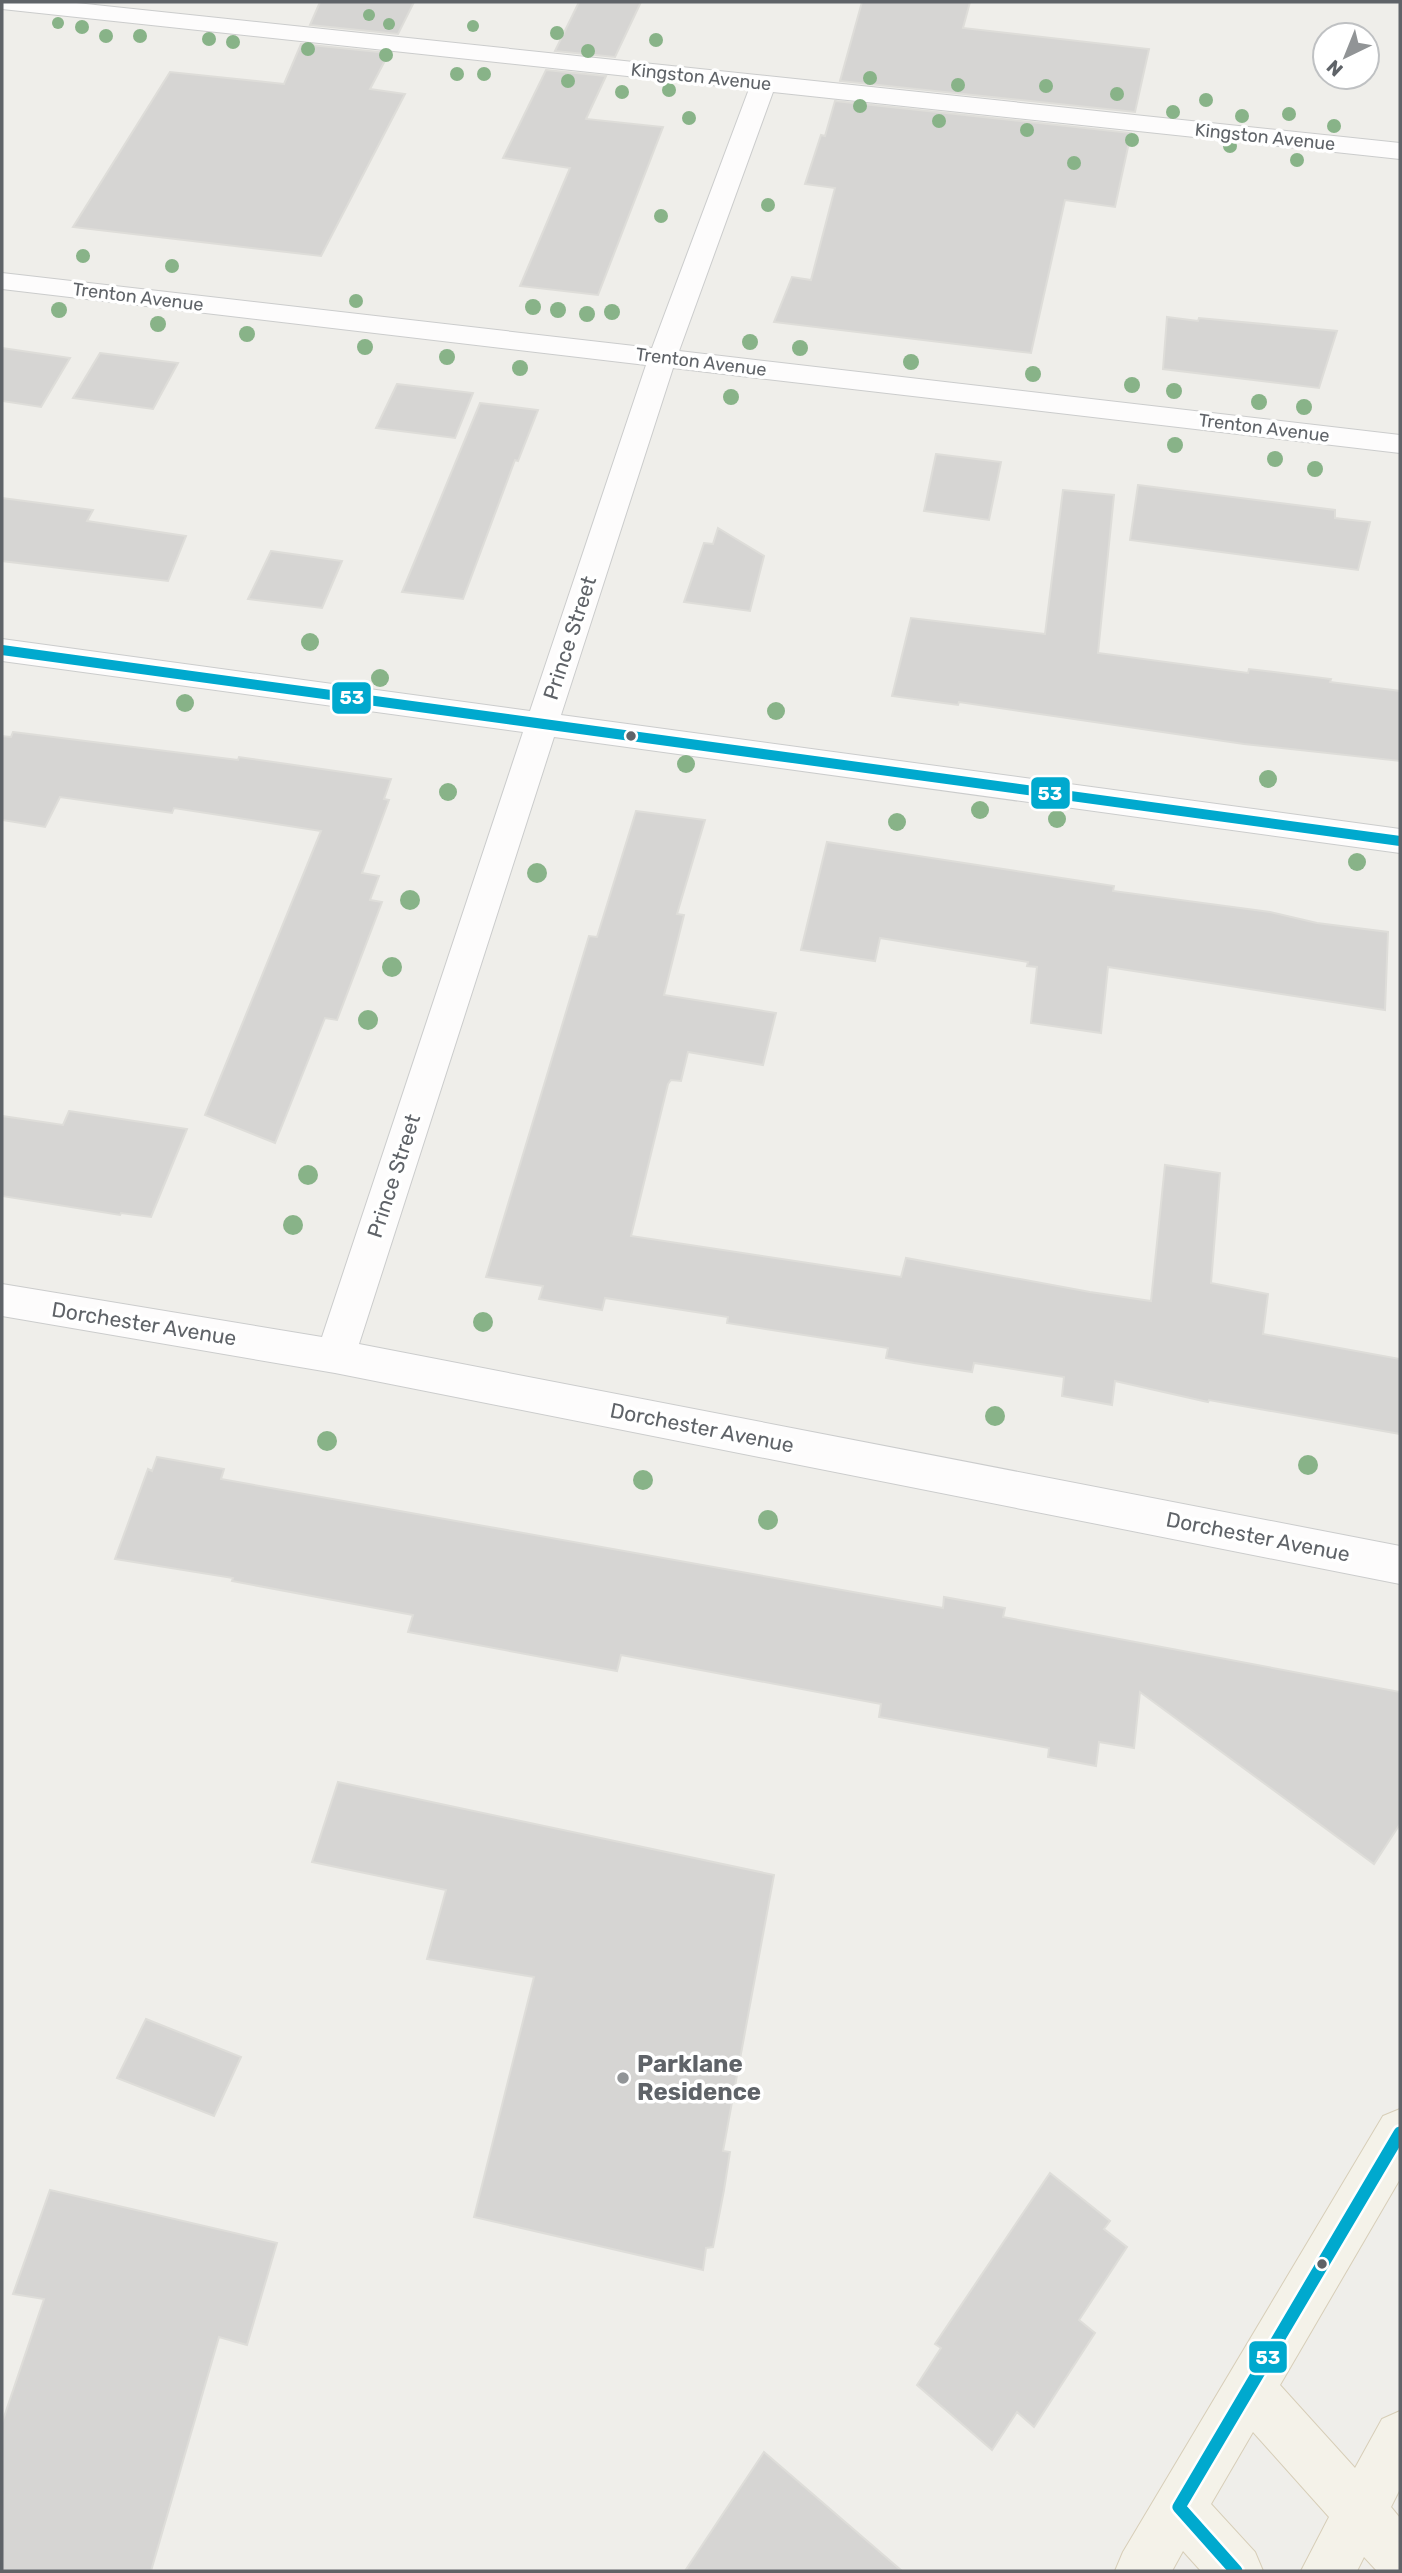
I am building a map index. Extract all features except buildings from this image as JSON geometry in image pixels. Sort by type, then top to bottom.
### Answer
[{"type":"main road","points":[[1142,2571],[1400,2133]]},
{"type":"main road","points":[[1248,2388],[1400,2557]]},
{"type":"main road","points":[[1328,2571],[1400,2437]]},
{"type":"main road","points":[[1179,2507],[1236,2571]]},
{"type":"street","name":"Kingston Avenue","points":[[2,2],[1400,151]]},
{"type":"street","name":"Prince Street","points":[[335,1356],[662,358],[764,83]]},
{"type":"street","name":"Trenton Avenue","points":[[2,281],[1400,444]]},
{"type":"street","points":[[2,649],[1400,841]]},
{"type":"street","name":"Dorchester Avenue","points":[[2,1300],[335,1356],[1400,1565]]},
{"type":"transit line","name":"53","points":[[2,650],[1400,841]]},
{"type":"transit line","name":"53","points":[[1236,2571],[1179,2507],[1400,2133]]},
{"type":"place","name":"Parklane Residence","points":[[623,2078]]}]
